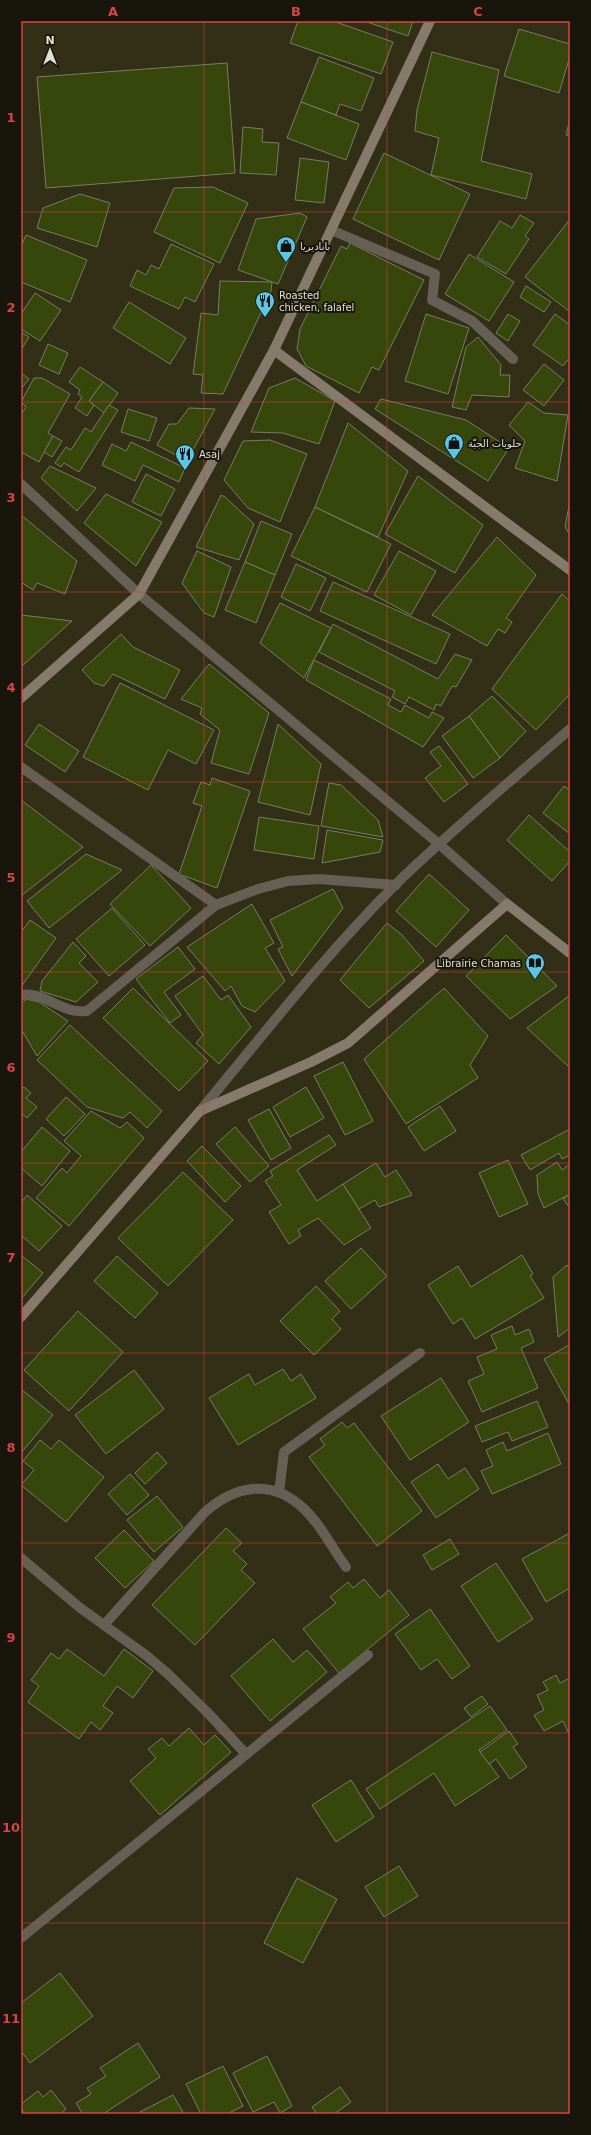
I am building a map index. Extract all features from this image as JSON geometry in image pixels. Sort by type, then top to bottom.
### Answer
[{"type":"main road","points":[[21,698],[139,594],[274,350],[430,21]]},
{"type":"main road","points":[[274,350],[570,570]]},
{"type":"main road","points":[[21,1317],[200,1111],[299,1068],[348,1044],[507,904],[570,953]]},
{"type":"street","points":[[331,230],[435,274],[432,300],[472,321],[513,359]]},
{"type":"street","points":[[21,484],[139,594],[439,844],[507,904]]},
{"type":"street","points":[[200,1111],[313,974],[396,885],[439,844],[570,729]]},
{"type":"street","points":[[21,767],[216,905]]},
{"type":"street","points":[[21,995],[36,995],[61,1008],[76,1012],[87,1011],[216,905],[258,889],[288,881],[319,879],[396,885]]},
{"type":"street","points":[[279,1492],[284,1452],[420,1352]]},
{"type":"street","points":[[104,1625],[192,1526],[216,1502],[238,1491],[250,1488],[279,1492],[303,1508],[346,1567]]},
{"type":"street","points":[[21,1558],[57,1590],[147,1656],[168,1674],[208,1713],[245,1754]]},
{"type":"street","points":[[21,1938],[368,1655]]},
{"type":"building","points":[[298,21],[333,21],[393,42],[381,74],[290,43]]},
{"type":"building","points":[[364,21],[413,21],[408,36]]},
{"type":"building","points":[[519,29],[570,44],[570,56],[559,93],[504,76]]},
{"type":"building","points":[[432,52],[499,70],[481,161],[532,174],[526,199],[431,175],[439,138],[415,131],[417,110]]},
{"type":"building","points":[[319,57],[374,78],[361,111],[340,104],[336,115],[301,102]]},
{"type":"building","points":[[227,63],[235,173],[46,188],[37,77]]},
{"type":"building","points":[[301,102],[359,124],[346,160],[287,138]]},
{"type":"building","points":[[570,119],[570,136],[566,135]]},
{"type":"building","points":[[243,127],[263,129],[262,142],[279,143],[276,175],[240,173]]},
{"type":"building","points":[[384,153],[470,194],[439,260],[353,219]]},
{"type":"building","points":[[300,158],[329,162],[324,203],[295,200]]},
{"type":"building","points":[[213,187],[248,203],[220,263],[154,232],[174,188]]},
{"type":"building","points":[[80,194],[110,203],[97,247],[37,228],[43,208]]},
{"type":"building","points":[[300,213],[307,217],[278,284],[238,270],[256,219]]},
{"type":"building","points":[[520,215],[534,223],[525,236],[529,239],[506,274],[477,257],[500,221],[512,228]]},
{"type":"building","points":[[570,219],[570,312],[525,277]]},
{"type":"building","points":[[26,235],[87,260],[70,302],[21,282],[21,246]]},
{"type":"building","points":[[350,243],[424,280],[379,370],[372,367],[359,393],[306,366],[297,349],[300,329],[341,246],[347,249]]},
{"type":"building","points":[[171,244],[214,264],[195,302],[185,297],[179,309],[130,286],[137,270],[146,275],[151,265],[159,269]]},
{"type":"building","points":[[469,254],[514,282],[489,321],[445,294]]},
{"type":"building","points":[[220,281],[272,282],[271,291],[223,394],[201,393],[203,375],[193,374],[201,313],[218,315]]},
{"type":"building","points":[[526,286],[551,302],[544,312],[520,297]]},
{"type":"building","points":[[35,293],[61,310],[40,341],[21,329],[21,314]]},
{"type":"building","points":[[129,302],[186,338],[170,364],[113,328]]},
{"type":"building","points":[[426,314],[469,328],[448,394],[405,381]]},
{"type":"building","points":[[508,314],[520,321],[508,341],[496,333]]},
{"type":"building","points":[[555,314],[570,325],[570,357],[563,366],[533,345]]},
{"type":"building","points":[[21,332],[29,337],[21,350]]},
{"type":"building","points":[[478,337],[501,365],[500,375],[510,375],[509,397],[472,395],[466,410],[452,407],[466,347]]},
{"type":"building","points":[[48,344],[68,353],[59,374],[39,365]]},
{"type":"building","points":[[544,364],[564,380],[544,406],[523,390]]},
{"type":"building","points":[[80,367],[103,382],[89,401],[94,405],[87,416],[75,408],[82,397],[78,394],[80,390],[69,382]]},
{"type":"building","points":[[21,373],[29,379],[21,389]]},
{"type":"building","points":[[34,378],[42,378],[70,394],[48,433],[53,436],[39,462],[21,452],[21,415],[26,407],[21,402]]},
{"type":"building","points":[[295,378],[335,401],[319,444],[283,433],[251,432],[269,388]]},
{"type":"building","points":[[103,382],[118,393],[104,413],[89,401]]},
{"type":"building","points":[[381,399],[466,420],[509,448],[488,481],[375,409]]},
{"type":"building","points":[[528,402],[544,413],[568,415],[557,481],[515,468],[525,441],[509,425]]},
{"type":"building","points":[[109,405],[118,410],[79,472],[64,463],[61,467],[55,463],[66,447],[71,450],[85,428],[91,432]]},
{"type":"building","points":[[189,408],[215,409],[191,454],[186,452],[183,459],[157,445],[169,424],[177,424]]},
{"type":"building","points":[[128,409],[157,418],[149,441],[121,432]]},
{"type":"building","points":[[348,423],[408,471],[378,537],[315,507]]},
{"type":"building","points":[[569,432],[570,432],[570,501]]},
{"type":"building","points":[[53,436],[62,441],[52,457],[44,452]]},
{"type":"building","points":[[270,440],[307,454],[280,522],[248,508],[224,480],[243,441]]},
{"type":"building","points":[[131,442],[185,468],[179,482],[143,465],[135,481],[102,465],[112,444],[126,451]]},
{"type":"building","points":[[50,466],[96,488],[77,511],[41,478]]},
{"type":"building","points":[[146,474],[175,489],[161,516],[132,502]]},
{"type":"building","points":[[418,476],[483,525],[455,573],[385,534]]},
{"type":"building","points":[[106,494],[162,522],[136,566],[84,523]]},
{"type":"building","points":[[221,495],[254,524],[239,560],[196,547]]},
{"type":"building","points":[[570,506],[570,535],[565,527]]},
{"type":"building","points":[[315,507],[391,544],[367,592],[291,556]]},
{"type":"building","points":[[21,515],[77,561],[65,594],[37,583],[33,590],[21,582]]},
{"type":"building","points":[[261,521],[292,534],[275,575],[245,562]]},
{"type":"building","points":[[497,537],[536,575],[506,618],[512,622],[505,633],[498,629],[487,646],[432,615]]},
{"type":"building","points":[[197,551],[231,567],[214,617],[204,613],[182,583]]},
{"type":"building","points":[[399,551],[436,571],[411,615],[374,595]]},
{"type":"building","points":[[245,562],[275,575],[256,623],[225,610]]},
{"type":"building","points":[[296,564],[326,578],[310,611],[281,597]]},
{"type":"building","points":[[333,582],[450,634],[436,664],[320,611]]},
{"type":"building","points":[[562,594],[570,601],[570,694],[536,730],[492,689]]},
{"type":"building","points":[[280,603],[331,628],[304,678],[260,643]]},
{"type":"building","points":[[21,615],[72,621],[21,667]]},
{"type":"building","points":[[333,624],[438,679],[455,654],[472,660],[456,687],[452,686],[441,706],[436,704],[434,710],[409,697],[405,704],[392,697],[395,691],[319,652]]},
{"type":"building","points":[[121,634],[133,647],[180,670],[165,699],[113,674],[104,686],[94,683],[82,670]]},
{"type":"building","points":[[314,660],[391,699],[388,705],[401,712],[405,705],[429,718],[432,712],[444,718],[423,747],[306,680]]},
{"type":"building","points":[[209,664],[269,713],[249,774],[211,763],[220,730],[200,714],[202,708],[181,699]]},
{"type":"building","points":[[120,683],[214,730],[196,764],[168,750],[148,790],[83,757]]},
{"type":"building","points":[[492,696],[526,731],[500,758],[469,716]]},
{"type":"building","points":[[469,716],[500,758],[473,778],[442,736]]},
{"type":"building","points":[[39,724],[79,751],[65,772],[25,745]]},
{"type":"building","points":[[278,724],[321,764],[310,815],[258,802]]},
{"type":"building","points":[[439,746],[468,784],[444,802],[425,778],[441,766],[430,752]]},
{"type":"building","points":[[212,778],[250,791],[217,888],[179,874],[202,806],[193,803],[201,782],[210,785]]},
{"type":"building","points":[[329,783],[341,785],[378,820],[383,837],[321,826]]},
{"type":"building","points":[[564,786],[570,790],[570,834],[543,813]]},
{"type":"building","points":[[21,800],[83,847],[21,896]]},
{"type":"building","points":[[529,815],[570,852],[570,861],[552,881],[507,840]]},
{"type":"building","points":[[259,817],[319,826],[314,859],[254,850]]},
{"type":"building","points":[[327,830],[383,840],[380,852],[322,863]]},
{"type":"building","points":[[86,854],[122,870],[49,928],[27,901]]},
{"type":"building","points":[[151,865],[191,908],[150,946],[110,904]]},
{"type":"building","points":[[429,874],[469,910],[436,947],[396,911]]},
{"type":"building","points":[[333,889],[343,908],[292,976],[278,949],[283,947],[270,920]]},
{"type":"building","points":[[252,904],[274,943],[265,948],[285,981],[255,1012],[242,1006],[231,986],[225,991],[187,947]]},
{"type":"building","points":[[112,908],[145,945],[109,976],[76,939]]},
{"type":"building","points":[[30,920],[56,938],[21,987],[21,932]]},
{"type":"building","points":[[387,923],[402,935],[424,961],[369,1008],[340,980]]},
{"type":"building","points":[[506,935],[557,986],[510,1019],[466,976]]},
{"type":"building","points":[[73,942],[86,956],[79,963],[98,982],[76,1002],[40,991],[42,981]]},
{"type":"building","points":[[178,947],[195,969],[164,992],[181,1015],[170,1023],[136,979]]},
{"type":"building","points":[[203,976],[221,1000],[228,995],[251,1027],[219,1064],[196,1043],[203,1035],[175,996]]},
{"type":"building","points":[[133,988],[208,1061],[179,1091],[103,1018]]},
{"type":"building","points":[[444,988],[488,1036],[470,1065],[478,1078],[406,1124],[364,1059]]},
{"type":"building","points":[[570,995],[570,1068],[527,1028]]},
{"type":"building","points":[[26,999],[39,1002],[68,1021],[37,1056],[21,1029],[21,1004]]},
{"type":"building","points":[[70,1025],[162,1111],[147,1128],[130,1112],[123,1118],[87,1107],[37,1060]]},
{"type":"building","points":[[343,1062],[373,1121],[345,1135],[314,1076]]},
{"type":"building","points":[[24,1087],[31,1093],[26,1098],[37,1107],[27,1118],[21,1113],[21,1090]]},
{"type":"building","points":[[306,1087],[324,1118],[290,1137],[273,1107]]},
{"type":"building","points":[[66,1097],[85,1114],[64,1136],[46,1119]]},
{"type":"building","points":[[440,1106],[456,1131],[424,1151],[408,1127]]},
{"type":"building","points":[[269,1109],[291,1148],[271,1160],[248,1120]]},
{"type":"building","points":[[91,1111],[120,1128],[127,1122],[144,1138],[69,1226],[36,1198],[62,1168],[67,1173],[81,1156],[64,1141]]},
{"type":"building","points":[[42,1127],[70,1151],[42,1186],[21,1168],[21,1152]]},
{"type":"building","points":[[235,1127],[269,1166],[250,1182],[216,1144]]},
{"type":"building","points":[[570,1129],[570,1155],[562,1159],[559,1153],[530,1170],[521,1155]]},
{"type":"building","points":[[329,1135],[336,1145],[297,1170],[317,1201],[343,1184],[371,1228],[344,1245],[318,1218],[298,1230],[301,1236],[289,1244],[269,1212],[281,1205],[265,1181],[273,1176],[270,1171]]},
{"type":"building","points":[[202,1146],[241,1186],[225,1202],[187,1161]]},
{"type":"building","points":[[508,1160],[528,1204],[499,1217],[479,1173]]},
{"type":"building","points":[[557,1162],[562,1170],[570,1164],[570,1194],[544,1208],[538,1194],[537,1175]]},
{"type":"building","points":[[376,1163],[385,1177],[396,1170],[412,1195],[379,1207],[375,1200],[359,1209],[343,1184]]},
{"type":"building","points":[[183,1172],[233,1220],[168,1286],[118,1238]]},
{"type":"building","points":[[570,1194],[570,1208],[563,1199]]},
{"type":"building","points":[[27,1195],[62,1226],[39,1251],[21,1235],[21,1203]]},
{"type":"building","points":[[361,1248],[387,1276],[351,1309],[325,1281]]},
{"type":"building","points":[[21,1255],[43,1273],[21,1299]]},
{"type":"building","points":[[522,1255],[533,1274],[530,1276],[544,1298],[475,1339],[462,1318],[453,1324],[428,1285],[458,1266],[471,1287]]},
{"type":"building","points":[[117,1256],[158,1293],[135,1318],[94,1281]]},
{"type":"building","points":[[567,1265],[570,1269],[570,1328],[558,1337],[553,1277]]},
{"type":"building","points":[[316,1286],[340,1311],[332,1319],[341,1329],[314,1355],[280,1321]]},
{"type":"building","points":[[78,1311],[123,1352],[69,1411],[24,1370]]},
{"type":"building","points":[[512,1326],[515,1335],[529,1329],[534,1342],[521,1348],[538,1388],[482,1412],[468,1381],[484,1374],[477,1357],[497,1349],[491,1335]]},
{"type":"building","points":[[569,1345],[570,1346],[569,1404],[544,1359]]},
{"type":"building","points":[[283,1369],[291,1381],[301,1374],[316,1398],[238,1445],[209,1398],[249,1374],[255,1385]]},
{"type":"building","points":[[134,1370],[164,1409],[106,1454],[75,1415]]},
{"type":"building","points":[[441,1378],[469,1422],[410,1460],[381,1416]]},
{"type":"building","points":[[21,1389],[53,1415],[21,1453]]},
{"type":"building","points":[[537,1401],[548,1427],[512,1441],[508,1432],[482,1442],[475,1426]]},
{"type":"building","points":[[342,1422],[347,1428],[354,1423],[422,1511],[377,1546],[309,1457],[325,1445],[320,1439]]},
{"type":"building","points":[[548,1433],[561,1464],[492,1494],[481,1471],[493,1466],[486,1450],[503,1442],[507,1451]]},
{"type":"building","points":[[40,1440],[51,1449],[59,1440],[104,1477],[66,1522],[21,1485],[34,1470],[23,1461]]},
{"type":"building","points":[[157,1452],[167,1463],[145,1484],[135,1473]]},
{"type":"building","points":[[438,1464],[448,1479],[465,1468],[479,1489],[436,1518],[411,1482]]},
{"type":"building","points":[[130,1474],[149,1495],[127,1515],[108,1494]]},
{"type":"building","points":[[157,1496],[183,1527],[154,1552],[127,1520]]},
{"type":"building","points":[[226,1528],[242,1543],[233,1551],[247,1564],[241,1570],[255,1583],[195,1645],[152,1605]]},
{"type":"building","points":[[124,1530],[154,1561],[125,1588],[95,1558]]},
{"type":"building","points":[[568,1534],[570,1538],[570,1588],[546,1602],[522,1559]]},
{"type":"building","points":[[450,1539],[459,1554],[432,1570],[423,1555]]},
{"type":"building","points":[[496,1563],[533,1619],[498,1642],[461,1586]]},
{"type":"building","points":[[364,1579],[380,1598],[389,1590],[409,1615],[339,1673],[303,1629],[336,1603],[330,1597],[348,1582],[353,1588]]},
{"type":"building","points":[[430,1609],[470,1666],[452,1679],[437,1659],[421,1670],[395,1634]]},
{"type":"building","points":[[273,1639],[293,1662],[307,1650],[327,1672],[270,1721],[231,1676]]},
{"type":"building","points":[[67,1649],[104,1676],[124,1649],[153,1671],[133,1698],[117,1686],[103,1706],[113,1713],[100,1730],[91,1722],[79,1739],[28,1702],[39,1686],[31,1680],[51,1653],[59,1659]]},
{"type":"building","points":[[556,1675],[560,1683],[570,1678],[570,1736],[563,1721],[544,1731],[534,1715],[544,1710],[537,1695],[548,1690],[543,1682]]},
{"type":"building","points":[[482,1696],[488,1704],[471,1717],[464,1708]]},
{"type":"building","points":[[490,1706],[507,1730],[479,1750],[499,1777],[455,1806],[434,1773],[380,1809],[366,1789]]},
{"type":"building","points":[[189,1728],[204,1745],[215,1735],[231,1752],[160,1815],[130,1781],[156,1758],[148,1749],[162,1738],[169,1746]]},
{"type":"building","points":[[509,1731],[518,1744],[513,1747],[527,1767],[510,1779],[496,1759],[489,1764],[480,1752]]},
{"type":"building","points":[[351,1780],[374,1817],[336,1842],[312,1805]]},
{"type":"building","points":[[399,1866],[418,1896],[384,1917],[365,1887]]},
{"type":"building","points":[[297,1878],[337,1899],[303,1963],[264,1943]]},
{"type":"building","points":[[60,1973],[93,2016],[30,2063],[21,2051],[21,2003]]},
{"type":"building","points":[[138,2043],[160,2077],[103,2114],[83,2114],[76,2103],[91,2094],[87,2088],[106,2076],[100,2068]]},
{"type":"building","points":[[267,2056],[292,2106],[280,2113],[274,2102],[253,2112],[233,2073]]},
{"type":"building","points":[[223,2066],[243,2106],[227,2114],[201,2114],[186,2084]]},
{"type":"building","points":[[340,2087],[351,2102],[334,2114],[317,2114],[312,2107]]},
{"type":"building","points":[[51,2090],[66,2109],[60,2114],[21,2114],[23,2112],[21,2104],[38,2091],[43,2097]]},
{"type":"building","points":[[173,2095],[184,2114],[136,2114]]},
{"type":"place","name":"باناديريا","points":[[286,263]]},
{"type":"place","name":"Roasted chicken, falafel","points":[[265,318]]},
{"type":"place","name":"حلويات الجبّة","points":[[454,460]]},
{"type":"place","name":"Asaj","points":[[185,471]]},
{"type":"place","name":"Librairie Chamas","points":[[535,980]]}]
